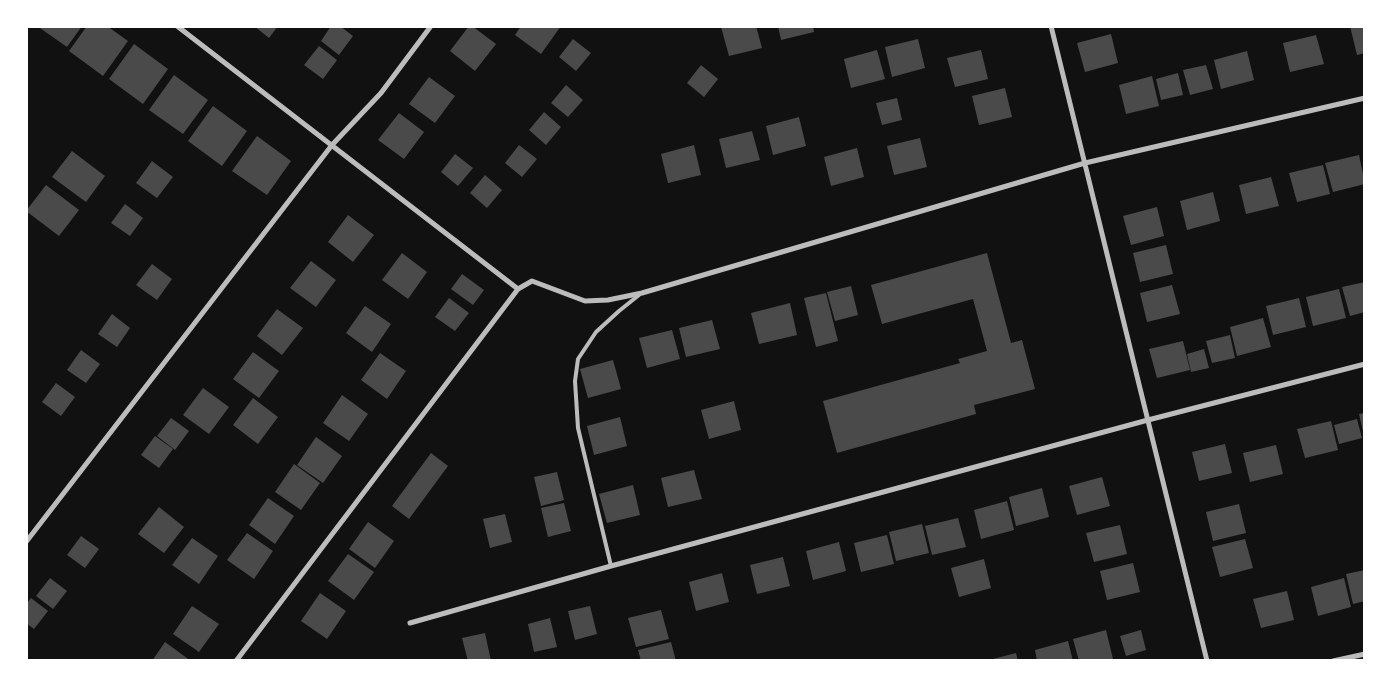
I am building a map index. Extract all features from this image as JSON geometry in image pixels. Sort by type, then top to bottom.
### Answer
[{"type":"street","points":[[177,26],[518,289]]},
{"type":"street","points":[[26,542],[332,145],[381,93],[431,26]]},
{"type":"street","points":[[1051,26],[1205,660]]},
{"type":"street","points":[[236,661],[518,289],[532,281],[585,301],[608,300],[642,293],[1085,163],[1365,98]]},
{"type":"street","points":[[410,623],[611,566],[1148,420],[1365,364]]},
{"type":"street","points":[[1333,661],[1365,654]]},
{"type":"lane","points":[[611,566],[578,428],[575,382],[578,359],[596,332],[642,293]]},
{"type":"building","points":[[37,26],[82,26],[67,47]]},
{"type":"building","points":[[87,26],[107,26],[128,41],[103,76],[69,51]]},
{"type":"building","points":[[254,26],[278,26],[269,38]]},
{"type":"building","points":[[331,26],[340,26],[353,36],[339,55],[321,41]]},
{"type":"building","points":[[469,26],[472,26],[496,44],[475,71],[450,51]]},
{"type":"building","points":[[521,26],[561,26],[541,54],[515,35]]},
{"type":"building","points":[[756,26],[762,48],[729,56],[721,27]]},
{"type":"building","points":[[778,26],[813,26],[814,32],[781,40]]},
{"type":"building","points":[[1350,26],[1365,26],[1365,53],[1357,55]]},
{"type":"building","points":[[1111,34],[1118,63],[1085,72],[1077,43]]},
{"type":"building","points":[[1316,35],[1324,64],[1290,72],[1283,43]]},
{"type":"building","points":[[573,39],[591,53],[576,71],[559,57]]},
{"type":"building","points":[[918,39],[925,68],[892,77],[885,47]]},
{"type":"building","points":[[134,44],[168,69],[143,104],[109,79]]},
{"type":"building","points":[[319,46],[337,60],[323,79],[304,65]]},
{"type":"building","points":[[877,50],[885,79],[851,88],[844,59]]},
{"type":"building","points":[[981,50],[988,79],[955,87],[947,58]]},
{"type":"building","points":[[1247,51],[1254,80],[1221,89],[1214,60]]},
{"type":"building","points":[[701,65],[718,79],[704,97],[687,83]]},
{"type":"building","points":[[1206,65],[1213,89],[1190,95],[1183,70]]},
{"type":"building","points":[[1178,73],[1183,95],[1161,100],[1156,79]]},
{"type":"building","points":[[174,75],[208,100],[183,134],[149,110]]},
{"type":"building","points":[[1152,76],[1159,106],[1126,114],[1119,85]]},
{"type":"building","points":[[429,77],[455,96],[435,123],[409,104]]},
{"type":"building","points":[[566,85],[583,100],[568,117],[551,103]]},
{"type":"building","points":[[1005,88],[1012,117],[979,125],[972,96]]},
{"type":"building","points":[[897,98],[902,120],[882,125],[876,103]]},
{"type":"building","points":[[213,106],[247,131],[222,166],[188,141]]},
{"type":"building","points":[[544,112],[561,127],[546,145],[529,130]]},
{"type":"building","points":[[399,113],[424,132],[404,159],[378,140]]},
{"type":"building","points":[[799,117],[806,146],[773,155],[766,126]]},
{"type":"building","points":[[752,131],[760,160],[726,168],[719,139]]},
{"type":"building","points":[[257,136],[291,161],[267,195],[232,171]]},
{"type":"building","points":[[920,138],[927,167],[894,175],[887,146]]},
{"type":"building","points":[[519,145],[537,159],[522,177],[505,163]]},
{"type":"building","points":[[694,145],[701,175],[668,183],[661,154]]},
{"type":"building","points":[[857,148],[864,177],[831,186],[824,157]]},
{"type":"building","points":[[72,151],[105,176],[86,202],[52,177]]},
{"type":"building","points":[[455,154],[473,168],[458,186],[441,172]]},
{"type":"building","points":[[1359,155],[1365,184],[1333,192],[1325,163]]},
{"type":"building","points":[[152,161],[173,177],[157,198],[136,183]]},
{"type":"building","points":[[1323,165],[1330,194],[1297,202],[1289,173]]},
{"type":"building","points":[[485,175],[502,190],[487,208],[470,193]]},
{"type":"building","points":[[1271,177],[1279,206],[1246,214],[1239,185]]},
{"type":"building","points":[[46,185],[79,210],[59,236],[26,211]]},
{"type":"building","points":[[1213,192],[1220,221],[1187,230],[1180,201]]},
{"type":"building","points":[[125,204],[143,218],[130,236],[111,223]]},
{"type":"building","points":[[1157,207],[1164,236],[1131,245],[1123,216]]},
{"type":"building","points":[[348,215],[374,235],[353,262],[328,242]]},
{"type":"building","points":[[1166,245],[1173,274],[1140,282],[1133,253]]},
{"type":"building","points":[[402,253],[427,272],[408,299],[382,280]]},
{"type":"building","points":[[987,253],[1011,343],[1022,340],[1035,389],[974,405],[976,414],[837,453],[823,401],[960,363],[958,359],[987,351],[973,299],[882,324],[871,285]]},
{"type":"building","points":[[311,261],[336,280],[316,307],[290,288]]},
{"type":"building","points":[[152,264],[172,279],[157,300],[136,285]]},
{"type":"building","points":[[462,274],[484,290],[473,305],[451,289]]},
{"type":"building","points":[[1365,282],[1365,312],[1350,316],[1342,287]]},
{"type":"building","points":[[1172,285],[1180,314],[1147,322],[1140,293]]},
{"type":"building","points":[[851,286],[858,315],[835,321],[827,292]]},
{"type":"building","points":[[1339,289],[1346,318],[1313,326],[1306,297]]},
{"type":"building","points":[[826,293],[838,341],[816,347],[804,298]]},
{"type":"building","points":[[449,298],[469,313],[455,331],[435,317]]},
{"type":"building","points":[[1299,298],[1306,327],[1273,335],[1266,306]]},
{"type":"building","points":[[790,303],[797,335],[759,344],[751,313]]},
{"type":"building","points":[[365,306],[391,324],[372,352],[346,333]]},
{"type":"building","points":[[277,309],[303,328],[282,355],[257,336]]},
{"type":"building","points":[[112,314],[130,328],[117,347],[98,334]]},
{"type":"building","points":[[1263,318],[1271,347],[1237,356],[1230,327]]},
{"type":"building","points":[[712,320],[720,349],[686,357],[679,328]]},
{"type":"building","points":[[672,330],[680,359],[647,368],[639,338]]},
{"type":"building","points":[[1230,335],[1235,358],[1212,363],[1206,341]]},
{"type":"building","points":[[1183,341],[1190,370],[1157,378],[1149,349]]},
{"type":"building","points":[[1204,349],[1209,368],[1191,372],[1187,354]]},
{"type":"building","points":[[81,350],[100,364],[86,383],[67,370]]},
{"type":"building","points":[[253,352],[279,371],[259,398],[233,379]]},
{"type":"building","points":[[380,353],[406,371],[387,399],[361,380]]},
{"type":"building","points":[[613,360],[621,389],[588,398],[580,369]]},
{"type":"building","points":[[56,383],[75,397],[61,416],[42,402]]},
{"type":"building","points":[[203,388],[229,407],[209,434],[183,415]]},
{"type":"building","points":[[342,395],[368,414],[349,441],[323,423]]},
{"type":"building","points":[[253,398],[278,417],[258,444],[233,425]]},
{"type":"building","points":[[734,401],[741,430],[709,439],[701,410]]},
{"type":"building","points":[[1365,413],[1365,436],[1364,436],[1359,414]]},
{"type":"building","points":[[620,417],[627,446],[594,455],[587,426]]},
{"type":"building","points":[[171,418],[189,431],[175,450],[157,436]]},
{"type":"building","points":[[1357,419],[1362,438],[1339,444],[1334,425]]},
{"type":"building","points":[[1331,421],[1338,450],[1305,458],[1297,429]]},
{"type":"building","points":[[155,436],[173,449],[159,468],[141,455]]},
{"type":"building","points":[[316,437],[342,456],[323,483],[297,465]]},
{"type":"building","points":[[1225,444],[1232,473],[1199,481],[1192,452]]},
{"type":"building","points":[[1276,445],[1283,474],[1250,482],[1243,453]]},
{"type":"building","points":[[431,453],[448,466],[409,519],[392,506]]},
{"type":"building","points":[[294,464],[320,483],[301,510],[275,492]]},
{"type":"building","points":[[694,470],[702,499],[668,507],[661,478]]},
{"type":"building","points":[[557,472],[564,500],[541,506],[534,477]]},
{"type":"building","points":[[1102,477],[1110,506],[1077,515],[1069,486]]},
{"type":"building","points":[[633,485],[640,515],[607,523],[599,494]]},
{"type":"building","points":[[1042,488],[1049,517],[1016,526],[1009,497]]},
{"type":"building","points":[[268,498],[294,516],[275,544],[249,525]]},
{"type":"building","points":[[1007,501],[1014,530],[981,539],[974,510]]},
{"type":"building","points":[[564,503],[571,531],[548,537],[541,508]]},
{"type":"building","points":[[1239,504],[1246,533],[1213,541],[1206,512]]},
{"type":"building","points":[[159,507],[184,527],[164,553],[138,534]]},
{"type":"building","points":[[505,514],[512,542],[490,548],[483,519]]},
{"type":"building","points":[[958,518],[966,547],[932,555],[925,526]]},
{"type":"building","points":[[368,522],[394,541],[375,568],[349,549]]},
{"type":"building","points":[[922,524],[929,553],[896,561],[889,532]]},
{"type":"building","points":[[1120,525],[1127,554],[1094,562],[1086,533]]},
{"type":"building","points":[[247,533],[273,551],[254,579],[227,560]]},
{"type":"building","points":[[887,535],[894,564],[861,572],[854,543]]},
{"type":"building","points":[[81,536],[99,549],[85,568],[67,555]]},
{"type":"building","points":[[192,538],[218,556],[199,584],[172,565]]},
{"type":"building","points":[[1245,539],[1253,568],[1220,577],[1212,547]]},
{"type":"building","points":[[839,542],[846,571],[813,580],[806,551]]},
{"type":"building","points":[[348,554],[374,572],[354,600],[328,581]]},
{"type":"building","points":[[783,557],[790,586],[757,594],[750,565]]},
{"type":"building","points":[[984,559],[991,588],[959,597],[951,568]]},
{"type":"building","points":[[1133,563],[1140,592],[1107,600],[1100,571]]},
{"type":"building","points":[[1365,570],[1365,601],[1353,604],[1346,574]]},
{"type":"building","points":[[722,573],[729,602],[696,611],[689,582]]},
{"type":"building","points":[[50,578],[67,591],[53,609],[36,596]]},
{"type":"building","points":[[1344,578],[1351,607],[1318,616],[1311,587]]},
{"type":"building","points":[[1287,591],[1294,620],[1261,628],[1253,599]]},
{"type":"building","points":[[320,593],[346,611],[327,639],[301,621]]},
{"type":"building","points":[[31,598],[48,611],[34,629],[26,623],[26,604]]},
{"type":"building","points":[[192,606],[219,624],[199,652],[173,634]]},
{"type":"building","points":[[590,606],[597,634],[575,640],[568,611]]},
{"type":"building","points":[[661,610],[669,639],[636,647],[628,618]]},
{"type":"building","points":[[550,618],[557,647],[534,652],[528,624]]},
{"type":"building","points":[[1106,630],[1113,659],[1079,661],[1073,639]]},
{"type":"building","points":[[1141,630],[1146,650],[1126,656],[1120,636]]},
{"type":"building","points":[[485,633],[491,661],[468,661],[462,638]]},
{"type":"building","points":[[1068,641],[1073,661],[1037,661],[1035,650]]},
{"type":"building","points":[[165,642],[191,661],[152,661]]},
{"type":"building","points":[[671,642],[676,661],[641,661],[638,650]]},
{"type":"building","points":[[1016,653],[1018,661],[989,661],[989,660]]}]
